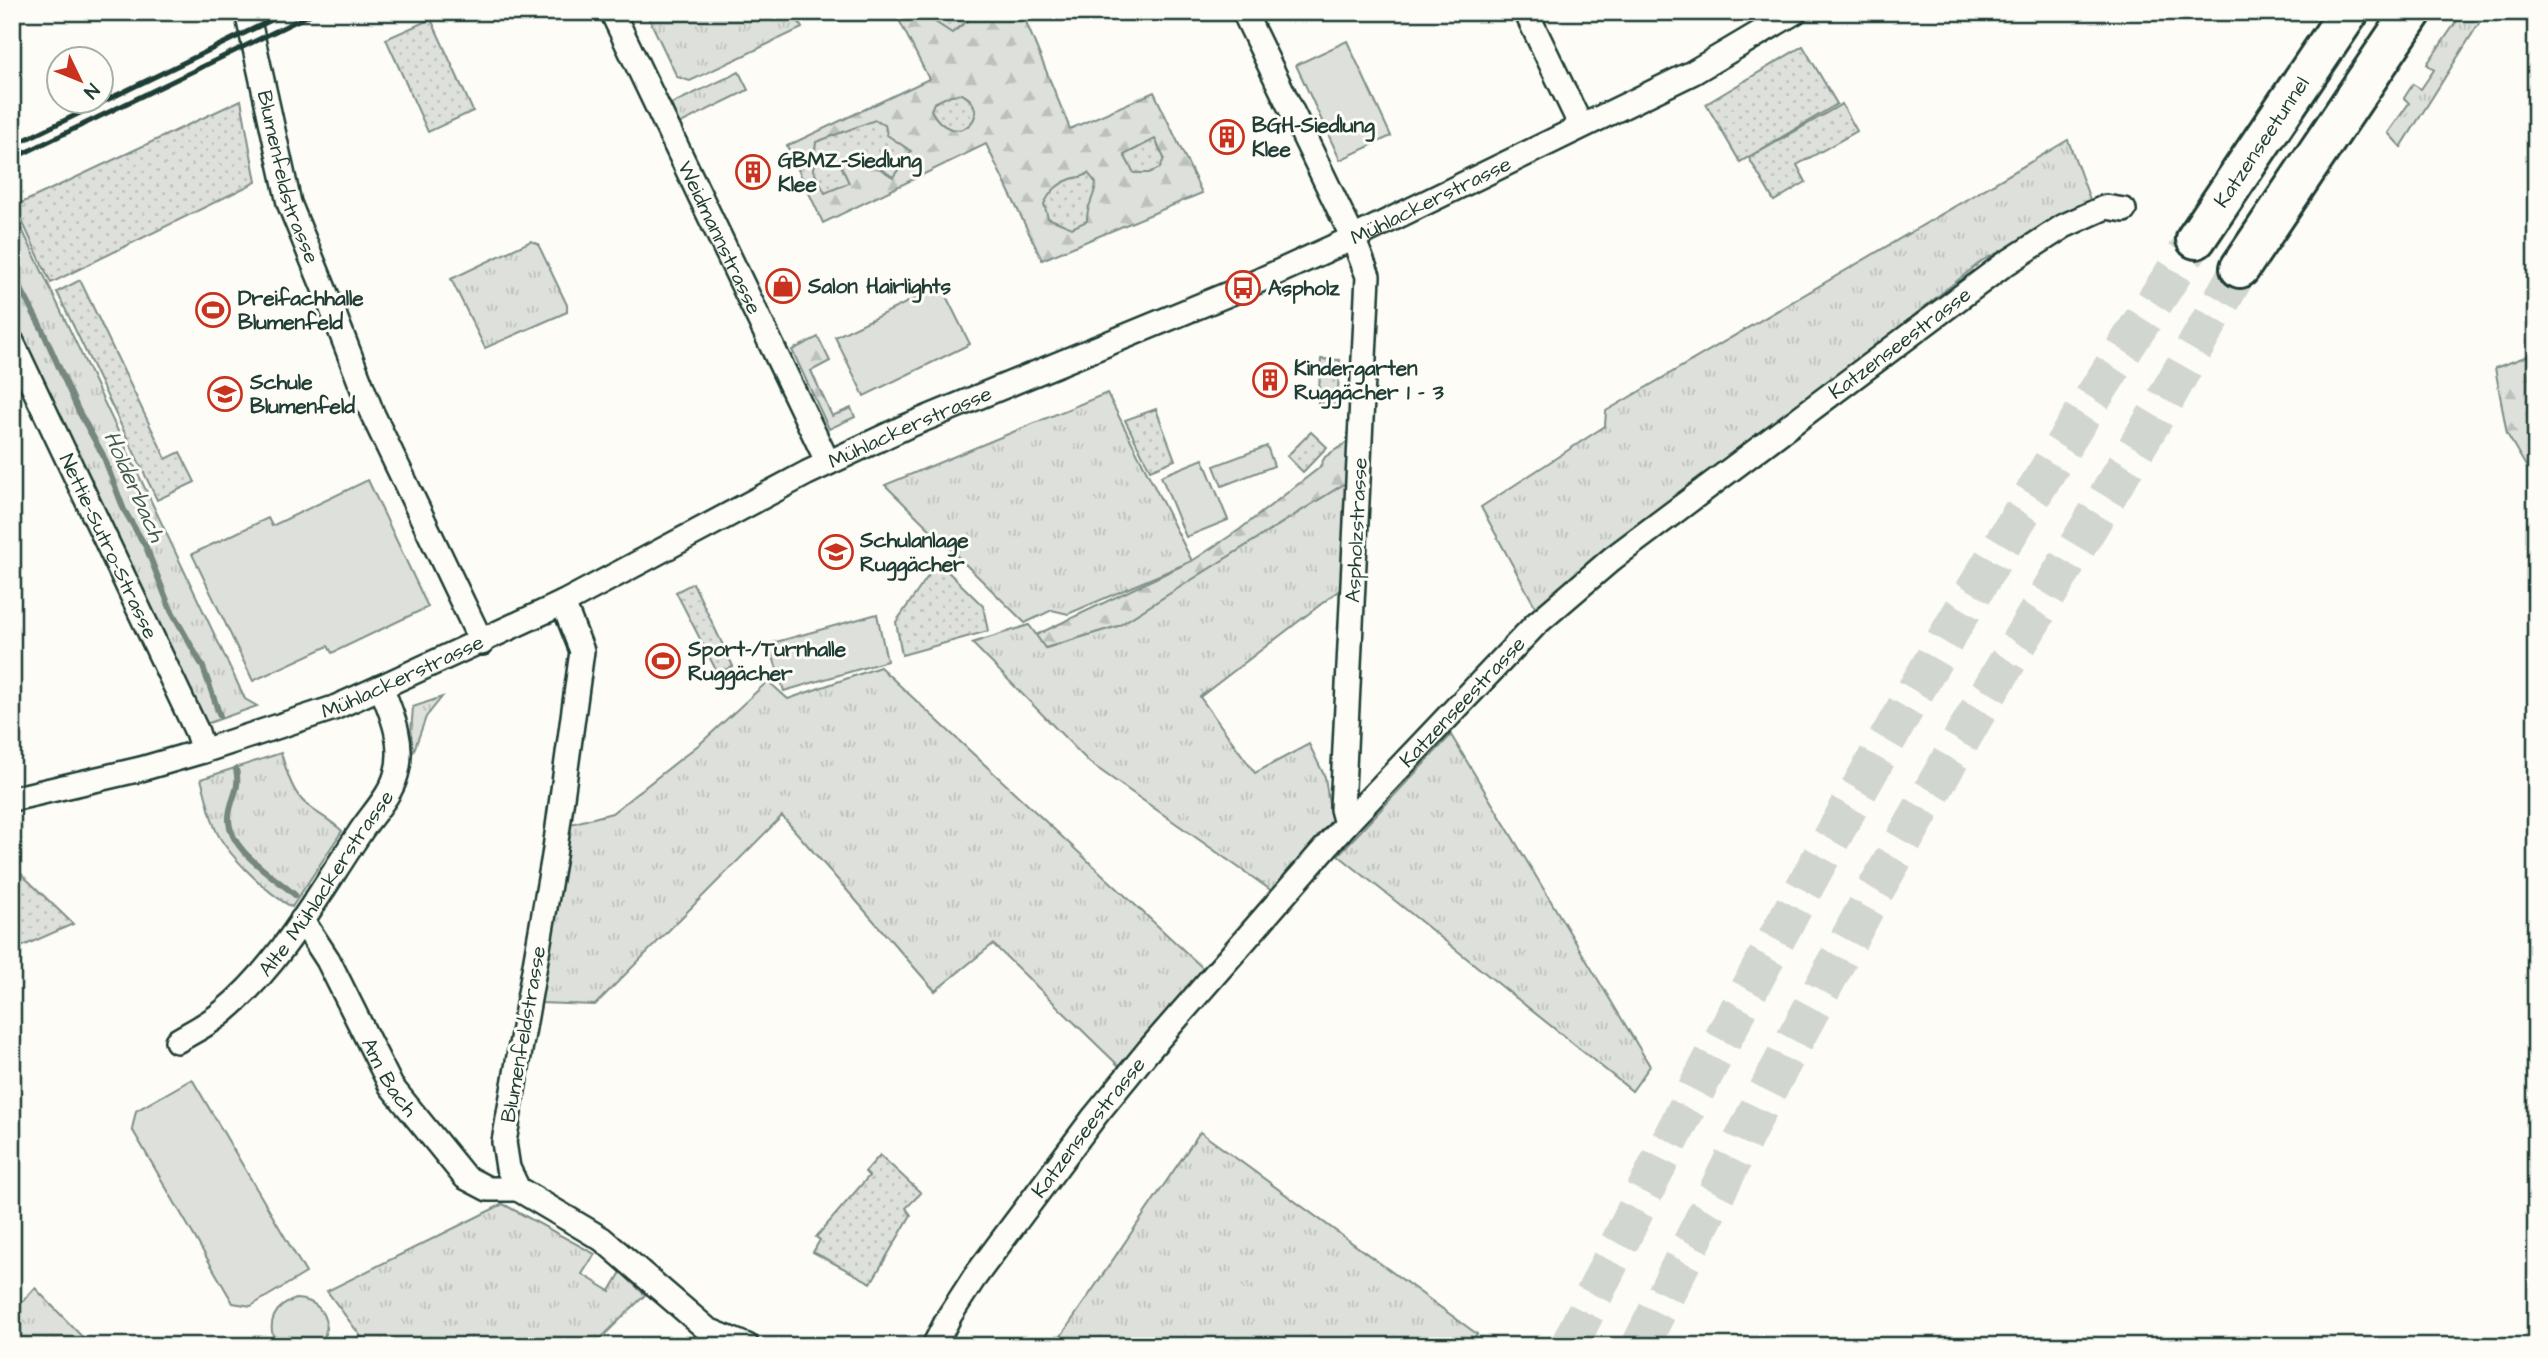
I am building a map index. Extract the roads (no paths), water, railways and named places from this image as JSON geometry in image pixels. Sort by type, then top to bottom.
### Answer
[{"type":"highway","name":"Katzenseetunnel","points":[[2196,239],[2334,28],[2349,12]]},
{"type":"highway","points":[[2240,268],[2412,12]]},
{"type":"street","name":"Blumenfeldstrasse","points":[[247,12],[289,203],[298,230],[332,307],[372,413],[482,643]]},
{"type":"street","name":"Weidmannstrasse","points":[[612,12],[828,463]]},
{"type":"street","name":"Aspholzstrasse","points":[[1244,12],[1353,238],[1368,276],[1342,809],[1346,824]]},
{"type":"street","points":[[1526,12],[1580,126]]},
{"type":"street","name":"Mühlackerstrasse","points":[[12,799],[141,769],[282,727],[482,643],[828,463],[916,422],[1219,298],[1353,238],[1692,72],[1795,12]]},
{"type":"street","name":"Katzenseestrasse","points":[[934,1346],[974,1278],[1095,1116],[1148,1051],[1346,824],[1536,624],[1613,558],[2002,266],[2064,226],[2106,207],[2124,210]]},
{"type":"street","name":"Nettie-Sutro-Strasse","points":[[12,342],[197,732],[203,751]]},
{"type":"street","name":"Blumenfeldstrasse","points":[[518,1189],[508,1168],[504,1142],[554,856],[582,651],[563,603]]},
{"type":"street","name":"Alte Mühlackerstrasse","points":[[177,1041],[222,1013],[258,979],[302,920],[371,814],[390,791],[399,759],[397,729],[382,687]]},
{"type":"street","name":"Am Bach","points":[[302,920],[328,960],[391,1086],[465,1177],[488,1189],[518,1189]]},
{"type":"street","points":[[518,1189],[602,1239],[708,1330],[737,1344]]},
{"type":"waterway","name":"Holderbach","points":[[12,272],[42,329],[78,410],[103,455],[124,510],[146,547],[170,608],[203,667],[220,716]]},
{"type":"waterway","name":"Holderbach","points":[[236,769],[237,783],[229,817],[235,840],[253,861],[295,895]]},
{"type":"tunnel","points":[[1569,1346],[1696,1090],[1886,742],[2068,438],[2196,239]]},
{"type":"tunnel","points":[[1640,1346],[1769,1088],[1872,896],[1976,714],[2161,407],[2240,268]]},
{"type":"railway","points":[[12,146],[288,12]]},
{"type":"railway","points":[[12,159],[315,12]]},
{"type":"place","name":"BGH-Siedlung Klee","points":[[1227,137]]},
{"type":"place","name":"GBMZ-Siedlung Klee","points":[[753,172]]},
{"type":"place","name":"Salon Hairlights","points":[[783,286]]},
{"type":"place","name":"Aspholz","points":[[1243,288]]},
{"type":"place","name":"Dreifachhalle Blumenfeld","points":[[213,310]]},
{"type":"place","name":"Kindergarten Ruggächer 1 - 3","points":[[1270,380]]},
{"type":"place","name":"Schule Blumenfeld","points":[[225,394]]},
{"type":"place","name":"Schulanlage Ruggächer","points":[[836,552]]},
{"type":"place","name":"Sport-/Turnhalle Ruggächer","points":[[663,661]]}]
